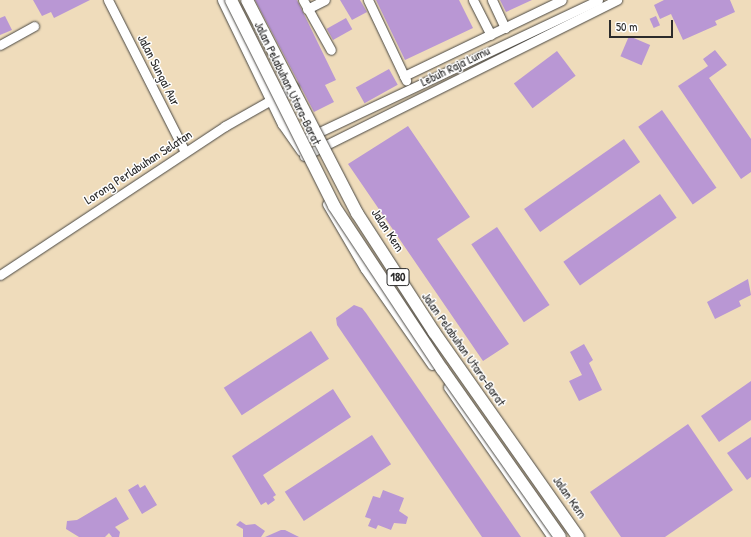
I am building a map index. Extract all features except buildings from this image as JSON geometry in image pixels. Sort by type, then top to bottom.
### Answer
[{"type":"main road","name":"Jalan Pelabuhan Utara-Barat","points":[[231,0],[334,206],[438,363],[560,537]]},
{"type":"main road","name":"Jalan Pelabuhan Utara-Barat","points":[[247,0],[357,213],[434,332],[578,537]]},
{"type":"street","name":"Jalan Sungai Aur","points":[[108,0],[185,152]]},
{"type":"street","points":[[222,0],[282,124],[304,156],[329,210],[365,269],[552,537]]},
{"type":"street","name":"Jalan Kem","points":[[251,0],[353,201],[393,263],[583,537]]},
{"type":"street","points":[[303,0],[331,50]]},
{"type":"street","points":[[307,9],[325,0]]},
{"type":"street","points":[[368,0],[415,100]]},
{"type":"street","points":[[473,0],[491,35]]},
{"type":"street","points":[[492,0],[505,28]]},
{"type":"street","points":[[404,76],[562,0]]},
{"type":"street","name":"Lebuh Raja Lumu","points":[[296,143],[598,0]]},
{"type":"street","name":"Lebuh Raja Lumu","points":[[304,156],[617,0]]},
{"type":"street","points":[[0,45],[34,26]]},
{"type":"street","name":"Lorong Perlabuhan Selatan","points":[[0,275],[185,152],[294,87]]}]
